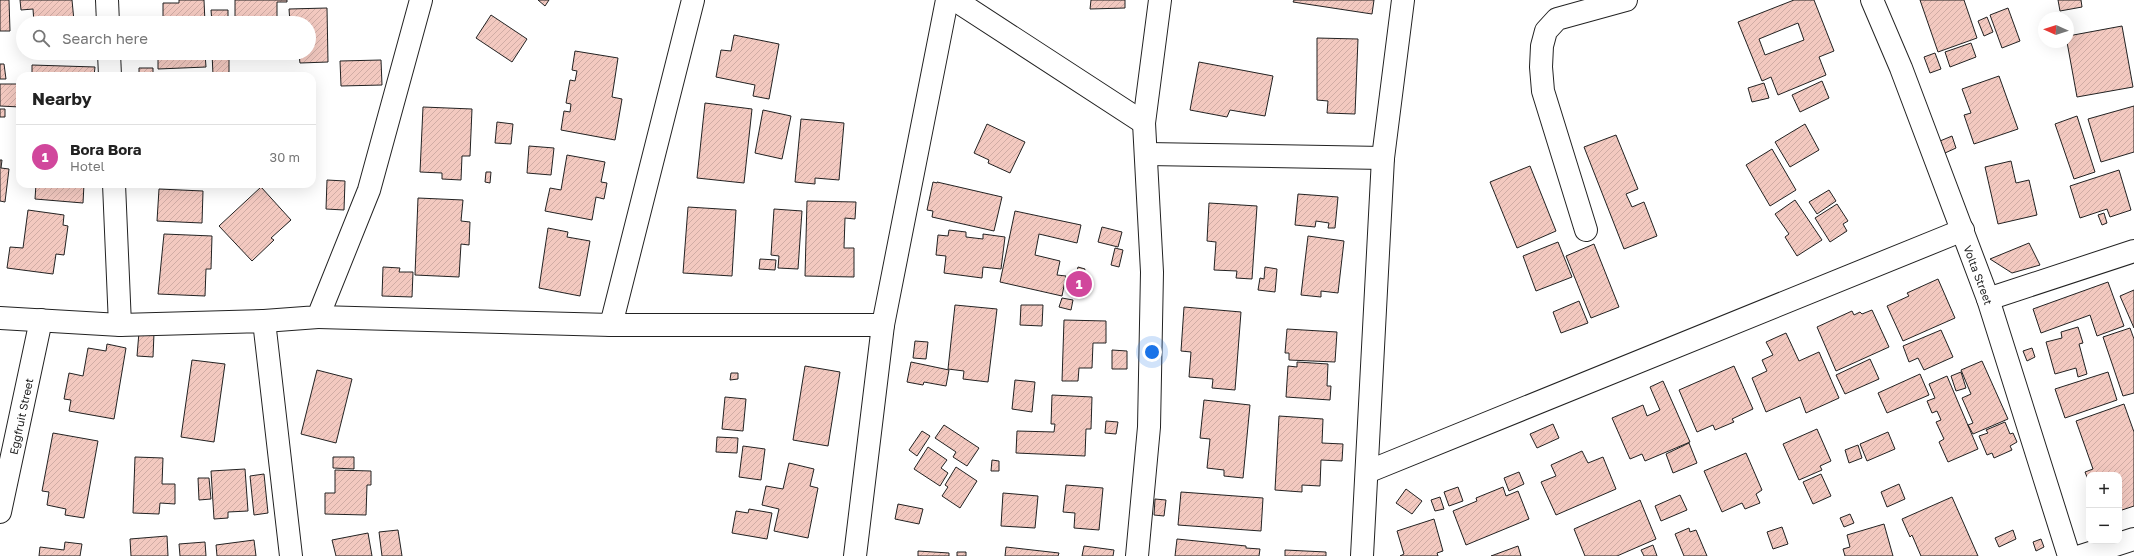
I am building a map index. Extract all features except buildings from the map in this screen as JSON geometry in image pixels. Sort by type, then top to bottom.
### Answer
[{"type":"street","points":[[107,0],[108,16]]},
{"type":"street","points":[[318,317],[369,190],[421,0]]},
{"type":"street","points":[[611,325],[693,0]]},
{"type":"street","points":[[855,556],[883,325],[947,0]]},
{"type":"street","points":[[955,0],[1144,123]]},
{"type":"street","points":[[1137,556],[1149,412],[1152,272],[1147,154],[1144,123],[1160,0]]},
{"type":"street","points":[[1362,556],[1383,158],[1403,0]]},
{"type":"street","points":[[1586,230],[1543,91],[1541,67],[1542,46],[1546,31],[1557,19],[1626,0]]},
{"type":"street","name":"Volta Street","points":[[1872,0],[1901,68],[1988,299],[2069,556]]},
{"type":"street","points":[[109,60],[110,72]]},
{"type":"street","points":[[1147,154],[1383,158]]},
{"type":"street","points":[[114,188],[120,325]]},
{"type":"street","points":[[1367,472],[1963,230]]},
{"type":"street","points":[[1988,299],[2134,252]]},
{"type":"street","points":[[0,318],[120,325],[264,321],[318,317],[611,325],[883,325]]},
{"type":"street","name":"Eggfruit Street","points":[[0,512],[41,320]]},
{"type":"street","points":[[264,321],[291,556]]},
{"type":"street","points":[[2081,556],[2134,538]]},
{"type":"place","name":"Bora Bora","points":[[1079,284]]}]
